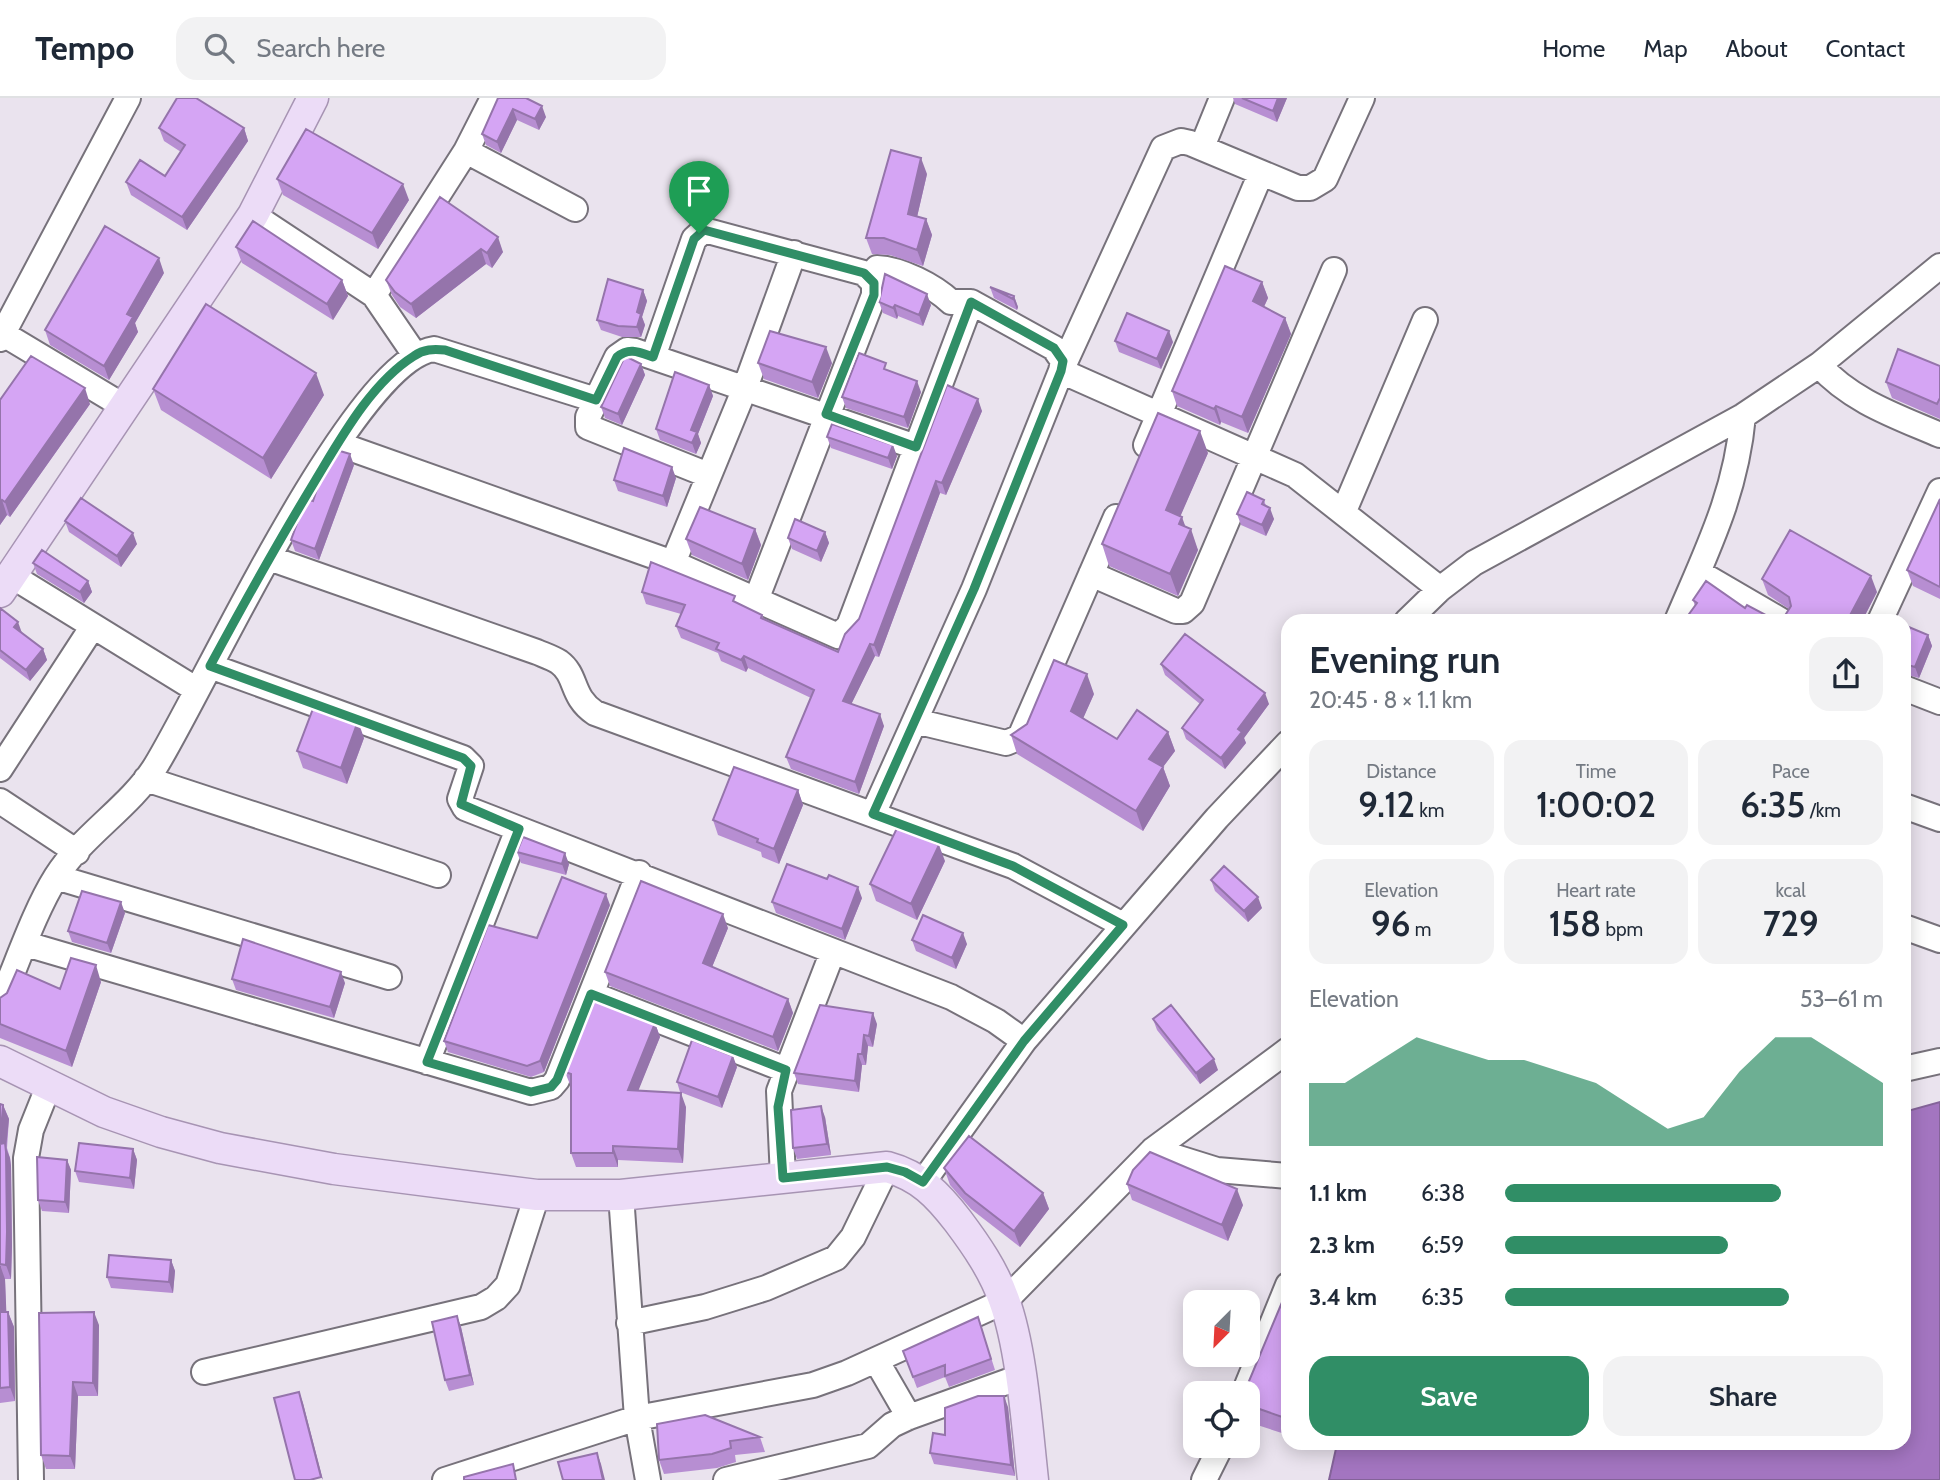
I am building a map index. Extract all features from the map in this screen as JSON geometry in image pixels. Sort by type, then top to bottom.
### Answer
[{"type":"main road","points":[[6,584],[253,215],[313,98]]},
{"type":"main road","points":[[0,1061],[104,1112],[219,1148],[334,1170],[537,1195],[621,1195],[887,1167],[905,1172],[923,1182],[968,1234],[990,1269],[1005,1301],[1020,1377],[1033,1480]]},
{"type":"street","points":[[125,407],[1,335],[128,98]]},
{"type":"street","points":[[374,295],[466,151],[493,98]]},
{"type":"street","points":[[1202,147],[1222,98]]},
{"type":"street","points":[[873,814],[974,589],[1061,371],[1163,148],[1181,141],[1202,147],[1298,188],[1319,185],[1325,179],[1362,98]]},
{"type":"street","points":[[466,151],[575,209]]},
{"type":"street","points":[[1138,464],[1261,173]]},
{"type":"street","points":[[253,215],[374,295],[406,340],[424,351],[445,350],[596,400]]},
{"type":"street","points":[[653,357],[699,233],[712,230],[794,253],[864,273],[874,283],[874,295],[756,600]]},
{"type":"street","points":[[673,563],[745,388],[794,253]]},
{"type":"street","points":[[1414,614],[1440,589],[1474,563],[1743,416],[1818,365],[1940,265]]},
{"type":"street","points":[[877,268],[888,268],[939,291],[951,302],[971,302],[1054,348],[1063,361],[1061,371]]},
{"type":"street","points":[[1091,575],[1176,611],[1183,611],[1192,603],[1257,456],[1334,270]]},
{"type":"street","points":[[338,444],[673,563],[831,635],[844,633],[971,302]]},
{"type":"street","points":[[1345,511],[1425,320]]},
{"type":"street","points":[[0,1003],[56,877],[146,779],[269,558],[338,444],[380,386],[406,340]]},
{"type":"street","points":[[708,475],[592,430],[587,422],[617,357],[623,352],[635,351],[826,414],[916,447]]},
{"type":"street","points":[[1818,365],[1837,386],[1857,398],[1940,435]]},
{"type":"street","points":[[1061,371],[1257,456],[1294,475],[1345,511],[1440,589]]},
{"type":"street","points":[[1681,614],[1731,492],[1739,457],[1743,416]]},
{"type":"street","points":[[1883,614],[1940,491]]},
{"type":"street","points":[[915,721],[1006,743],[1020,737],[1123,501]]},
{"type":"street","points":[[269,558],[537,652],[558,662],[566,670],[576,695],[596,713],[1013,866],[1123,925]]},
{"type":"street","points":[[1698,572],[1770,614]]},
{"type":"street","points":[[6,584],[93,626],[197,690]]},
{"type":"street","points":[[0,769],[93,626]]},
{"type":"street","points":[[210,666],[463,758],[471,766],[461,804],[951,997],[996,1021],[1024,1041]]},
{"type":"street","points":[[1911,691],[1940,702]]},
{"type":"street","points":[[923,1182],[1024,1041],[1217,818],[1281,750]]},
{"type":"street","points":[[146,779],[438,875]]},
{"type":"street","points":[[0,801],[77,852]]},
{"type":"street","points":[[1911,809],[1940,819]]},
{"type":"street","points":[[427,1062],[519,829]]},
{"type":"street","points":[[26,944],[531,1092],[542,1091],[557,1080],[639,873]]},
{"type":"street","points":[[56,877],[388,977]]},
{"type":"street","points":[[1911,930],[1940,940]]},
{"type":"street","points":[[783,1178],[778,1107],[786,1070],[833,951]]},
{"type":"street","points":[[591,994],[786,1070]]},
{"type":"street","points":[[445,1480],[637,1418],[813,1385],[876,1360],[1005,1301],[1153,1150],[1281,1055]]},
{"type":"street","points":[[1911,1067],[1940,1061]]},
{"type":"street","points":[[31,1480],[26,1158],[32,1130],[49,1085]]},
{"type":"street","points":[[1153,1150],[1217,1170],[1281,1175]]},
{"type":"street","points":[[629,1322],[705,1307],[766,1287],[836,1258],[853,1237],[887,1167]]},
{"type":"street","points":[[204,1372],[481,1307],[496,1298],[508,1285],[537,1195]]},
{"type":"street","points":[[621,1195],[637,1418],[648,1480]]},
{"type":"street","points":[[1249,1381],[1281,1302]]},
{"type":"street","points":[[876,1360],[909,1417]]},
{"type":"street","points":[[726,1480],[868,1446],[892,1425],[909,1417],[1020,1377]]},
{"type":"street","points":[[1204,1480],[1215,1458]]},
{"type":"shaded area","points":[[1940,1102],[1940,1480],[1329,1480],[1336,1450],[1911,1450],[1911,1110]]},
{"type":"building","points":[[177,98],[196,98],[244,128],[182,217],[126,182],[140,160],[165,176],[185,145],[159,128]]},
{"type":"building","points":[[498,98],[526,98],[542,106],[535,119],[513,109],[497,142],[482,134]]},
{"type":"building","points":[[1242,98],[1278,98],[1273,111]]},
{"type":"building","points":[[306,129],[403,184],[372,233],[277,179]]},
{"type":"building","points":[[891,150],[921,158],[908,214],[926,219],[917,250],[884,238],[866,238]]},
{"type":"building","points":[[440,197],[498,237],[487,253],[481,249],[411,304],[395,292],[386,280]]},
{"type":"building","points":[[253,221],[342,280],[327,304],[236,247]]},
{"type":"building","points":[[105,226],[159,258],[127,314],[133,317],[104,366],[45,330]]},
{"type":"building","points":[[1225,266],[1262,282],[1253,301],[1285,318],[1242,417],[1216,406],[1214,409],[1172,391]]},
{"type":"building","points":[[885,274],[927,294],[919,315],[879,302]]},
{"type":"building","points":[[608,279],[643,290],[637,312],[641,314],[637,327],[618,326],[597,320]]},
{"type":"building","points":[[990,287],[1014,296],[1013,299]]},
{"type":"building","points":[[206,304],[316,373],[263,458],[153,389]]},
{"type":"building","points":[[1127,313],[1169,331],[1157,359],[1115,341]]},
{"type":"building","points":[[770,331],[826,347],[812,382],[758,363]]},
{"type":"building","points":[[1898,349],[1940,366],[1940,398],[1937,404],[1886,382]]},
{"type":"building","points":[[859,353],[886,363],[884,369],[917,381],[904,417],[842,397]]},
{"type":"building","points":[[31,356],[85,388],[5,502],[2,500],[0,503],[0,400]]},
{"type":"building","points":[[625,356],[641,364],[618,414],[601,407]]},
{"type":"building","points":[[675,372],[709,385],[691,430],[697,432],[692,443],[656,429]]},
{"type":"building","points":[[947,385],[978,399],[942,483],[936,481],[874,645],[870,644],[843,701],[880,714],[855,782],[786,757],[814,690],[744,656],[741,660],[716,649],[719,643],[676,626],[685,605],[642,592],[651,562],[735,596],[733,601],[762,615],[761,618],[838,652],[845,634],[859,619]]},
{"type":"building","points":[[1158,413],[1200,431],[1166,510],[1182,517],[1179,524],[1191,529],[1170,574],[1102,544]]},
{"type":"building","points":[[832,424],[893,445],[888,458],[827,437]]},
{"type":"building","points":[[624,448],[672,467],[663,496],[614,480]]},
{"type":"building","points":[[340,451],[350,454],[315,549],[291,540],[300,515],[309,500],[313,501],[319,483]]},
{"type":"building","points":[[1247,492],[1264,500],[1262,504],[1270,508],[1262,525],[1237,514]]},
{"type":"building","points":[[81,498],[133,533],[117,556],[65,521]]},
{"type":"building","points":[[1940,499],[1940,587],[1907,570]]},
{"type":"building","points":[[700,507],[755,529],[742,564],[686,539]]},
{"type":"building","points":[[795,519],[825,532],[817,551],[788,538]]},
{"type":"building","points":[[1790,530],[1871,576],[1851,614],[1786,614],[1791,606],[1789,597],[1762,579]]},
{"type":"building","points":[[42,550],[88,581],[80,592],[33,563]]},
{"type":"building","points":[[1706,581],[1745,608],[1747,605],[1764,614],[1689,614],[1697,603],[1693,600]]},
{"type":"building","points":[[0,608],[18,622],[14,627],[43,649],[26,670],[0,650]]},
{"type":"building","points":[[1911,628],[1928,635],[1915,667],[1911,666]]},
{"type":"building","points":[[1185,634],[1265,693],[1238,729],[1242,732],[1221,758],[1182,728],[1203,700],[1161,664]]},
{"type":"building","points":[[1054,660],[1087,674],[1071,711],[1117,739],[1137,710],[1168,732],[1149,759],[1163,767],[1136,811],[1011,735],[1027,724]]},
{"type":"building","points":[[314,706],[358,721],[341,768],[297,751]]},
{"type":"building","points":[[734,767],[798,790],[774,849],[757,842],[758,839],[713,820]]},
{"type":"building","points":[[898,826],[939,845],[911,904],[870,884]]},
{"type":"building","points":[[523,837],[565,853],[562,864],[517,852]]},
{"type":"building","points":[[787,864],[827,879],[829,875],[858,887],[842,929],[772,902]]},
{"type":"building","points":[[1224,866],[1258,897],[1244,911],[1211,880]]},
{"type":"building","points":[[562,877],[606,894],[540,1061],[527,1066],[444,1041],[488,925],[537,938]]},
{"type":"building","points":[[641,881],[723,914],[703,963],[788,999],[773,1037],[605,972]]},
{"type":"building","points":[[82,891],[121,902],[107,943],[68,931]]},
{"type":"building","points":[[923,915],[963,933],[952,958],[912,940]]},
{"type":"building","points":[[243,939],[341,972],[330,1007],[232,979]]},
{"type":"building","points":[[71,958],[96,965],[66,1051],[0,1024],[0,998],[7,993],[17,970],[60,989]]},
{"type":"building","points":[[594,999],[655,1023],[628,1090],[681,1093],[678,1149],[613,1146],[613,1153],[571,1153],[571,1074],[565,1072]]},
{"type":"building","points":[[820,1005],[873,1013],[869,1036],[864,1035],[862,1054],[858,1054],[855,1081],[794,1073]]},
{"type":"building","points":[[1171,1005],[1214,1059],[1196,1073],[1153,1019]]},
{"type":"building","points":[[692,1040],[733,1056],[718,1097],[677,1082]]},
{"type":"building","points":[[0,1104],[3,1105],[0,1144]]},
{"type":"building","points":[[821,1106],[827,1144],[793,1148],[791,1110]]},
{"type":"building","points":[[969,1136],[1043,1193],[1014,1231],[965,1193],[944,1168]]},
{"type":"building","points":[[5,1143],[6,1152],[6,1265],[0,1264],[0,1144]]},
{"type":"building","points":[[79,1143],[133,1149],[130,1178],[75,1171]]},
{"type":"building","points":[[1150,1152],[1237,1189],[1222,1225],[1127,1184],[1133,1170]]},
{"type":"building","points":[[37,1157],[67,1160],[65,1202],[38,1200]]},
{"type":"building","points":[[109,1255],[171,1260],[169,1282],[107,1277]]},
{"type":"building","points":[[0,1266],[1,1312],[8,1312],[10,1387],[0,1388]]},
{"type":"building","points":[[1281,1305],[1281,1417],[1260,1409],[1260,1381],[1249,1381],[1255,1367],[1260,1367],[1260,1355]]},
{"type":"building","points":[[94,1312],[93,1383],[73,1382],[70,1456],[41,1455],[39,1313]]},
{"type":"building","points":[[457,1316],[470,1375],[445,1380],[432,1322]]},
{"type":"building","points":[[978,1317],[991,1359],[945,1376],[945,1365],[913,1377],[903,1351]]},
{"type":"building","points":[[299,1392],[321,1477],[310,1480],[295,1480],[274,1398]]},
{"type":"building","points":[[978,1396],[1004,1396],[1011,1465],[930,1453],[933,1433],[945,1435],[945,1408]]},
{"type":"building","points":[[705,1415],[760,1437],[730,1441],[731,1448],[712,1454],[659,1460],[657,1424]]},
{"type":"building","points":[[597,1453],[603,1480],[563,1480],[558,1462]]},
{"type":"building","points":[[513,1464],[516,1480],[464,1480],[464,1477]]},
{"type":"route","points":[[712,230],[864,273],[870,277],[874,283],[874,295],[826,414],[916,447],[971,302],[1054,348],[1063,361],[974,589],[873,814],[1036,876],[1123,925],[1024,1041],[923,1182],[905,1172],[887,1167],[783,1178],[778,1107],[779,1091],[786,1070],[591,994],[557,1080],[542,1091],[531,1092],[427,1062],[519,829],[461,804],[462,793],[471,775],[471,766],[463,758],[210,666],[269,558],[338,444],[380,386],[402,365],[424,351],[445,350],[596,400],[617,357],[623,352],[635,351],[653,357],[694,239],[699,233],[712,230]]}]
